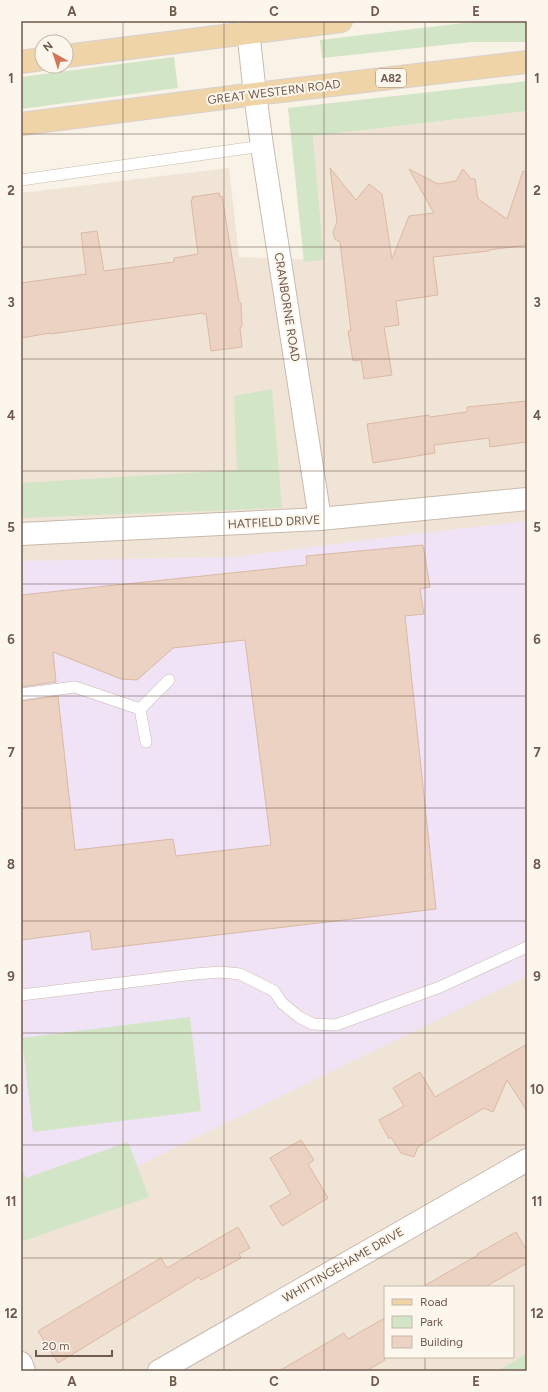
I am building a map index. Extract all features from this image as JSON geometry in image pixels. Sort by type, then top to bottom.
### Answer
[{"type":"main road","points":[[74,55],[248,26],[341,21]]},
{"type":"main road","points":[[21,62],[34,60]]},
{"type":"main road","name":"GREAT WESTERN ROAD","points":[[21,124],[255,94],[527,62]]},
{"type":"street","name":"CRANBORNE ROAD","points":[[248,26],[262,146],[320,519]]},
{"type":"street","name":"HATFIELD DRIVE","points":[[21,534],[320,519],[527,499]]},
{"type":"street","name":"WHITTINGEHAME DRIVE","points":[[160,1371],[527,1160]]},
{"type":"street","points":[[21,1363],[24,1371]]},
{"type":"lane","points":[[21,180],[262,146]]},
{"type":"lane","points":[[140,709],[169,680]]},
{"type":"lane","points":[[21,694],[75,687],[140,709]]},
{"type":"lane","points":[[140,709],[146,742]]},
{"type":"lane","points":[[21,995],[221,972],[240,974],[274,991],[282,1002],[299,1017],[313,1024],[336,1025],[440,987],[527,947]]},
{"type":"shaded area","points":[[527,111],[527,1353],[499,1371],[21,1371],[21,193],[229,168],[239,257],[324,260],[313,136]]},
{"type":"shaded area","points":[[527,521],[527,976],[138,1166],[149,1197],[21,1242],[21,561],[234,557]]},
{"type":"green space","points":[[481,21],[527,21],[527,42],[472,42],[322,58],[320,40]]},
{"type":"green space","points":[[174,57],[178,88],[21,109],[21,77],[44,74],[74,74],[74,70]]},
{"type":"green space","points":[[527,81],[527,111],[313,136],[324,260],[304,262],[288,108]]},
{"type":"green space","points":[[272,389],[282,508],[21,518],[21,483],[237,470],[234,396]]},
{"type":"green space","points":[[190,1017],[201,1111],[33,1132],[22,1038]]},
{"type":"green space","points":[[128,1142],[149,1197],[21,1242],[21,1167],[26,1178]]},
{"type":"green space","points":[[527,1353],[527,1371],[498,1371]]},
{"type":"building","points":[[330,168],[356,200],[369,184],[382,194],[392,259],[409,216],[434,213],[409,169],[438,184],[456,181],[463,169],[471,179],[475,179],[478,199],[507,219],[523,171],[527,172],[527,245],[433,257],[438,295],[396,301],[399,325],[384,327],[392,375],[364,379],[361,360],[353,361],[348,331],[351,331],[340,242],[335,239],[333,232],[337,222]]},
{"type":"building","points":[[219,193],[220,197],[222,196],[239,301],[241,303],[242,326],[240,328],[242,347],[211,351],[206,314],[203,313],[21,338],[21,283],[86,274],[81,233],[97,231],[104,271],[174,262],[174,258],[198,254],[191,200],[193,199],[192,197]]},
{"type":"building","points":[[527,401],[527,442],[490,447],[489,438],[434,445],[435,453],[373,463],[367,424],[429,415],[430,417],[467,412],[467,407]]},
{"type":"building","points":[[423,545],[430,587],[420,589],[424,614],[405,616],[436,909],[92,950],[90,931],[21,940],[21,701],[58,696],[75,850],[173,839],[176,856],[271,845],[245,640],[173,648],[137,680],[121,679],[53,652],[56,682],[21,687],[21,595],[307,565],[306,556]]},
{"type":"building","points":[[527,1044],[527,1111],[507,1080],[493,1112],[484,1108],[418,1147],[414,1157],[401,1153],[391,1137],[389,1139],[379,1120],[404,1106],[393,1088],[420,1072],[435,1097]]},
{"type":"building","points":[[301,1140],[314,1160],[308,1164],[328,1198],[282,1226],[270,1206],[291,1194],[270,1158]]},
{"type":"building","points":[[238,1227],[250,1248],[239,1254],[241,1258],[201,1280],[199,1277],[58,1363],[38,1331],[161,1258],[167,1268]]},
{"type":"building","points":[[516,1232],[527,1251],[527,1263],[487,1286],[424,1286],[478,1255],[477,1254]]},
{"type":"building","points":[[384,1319],[385,1360],[366,1371],[279,1371],[344,1333],[348,1339]]}]
